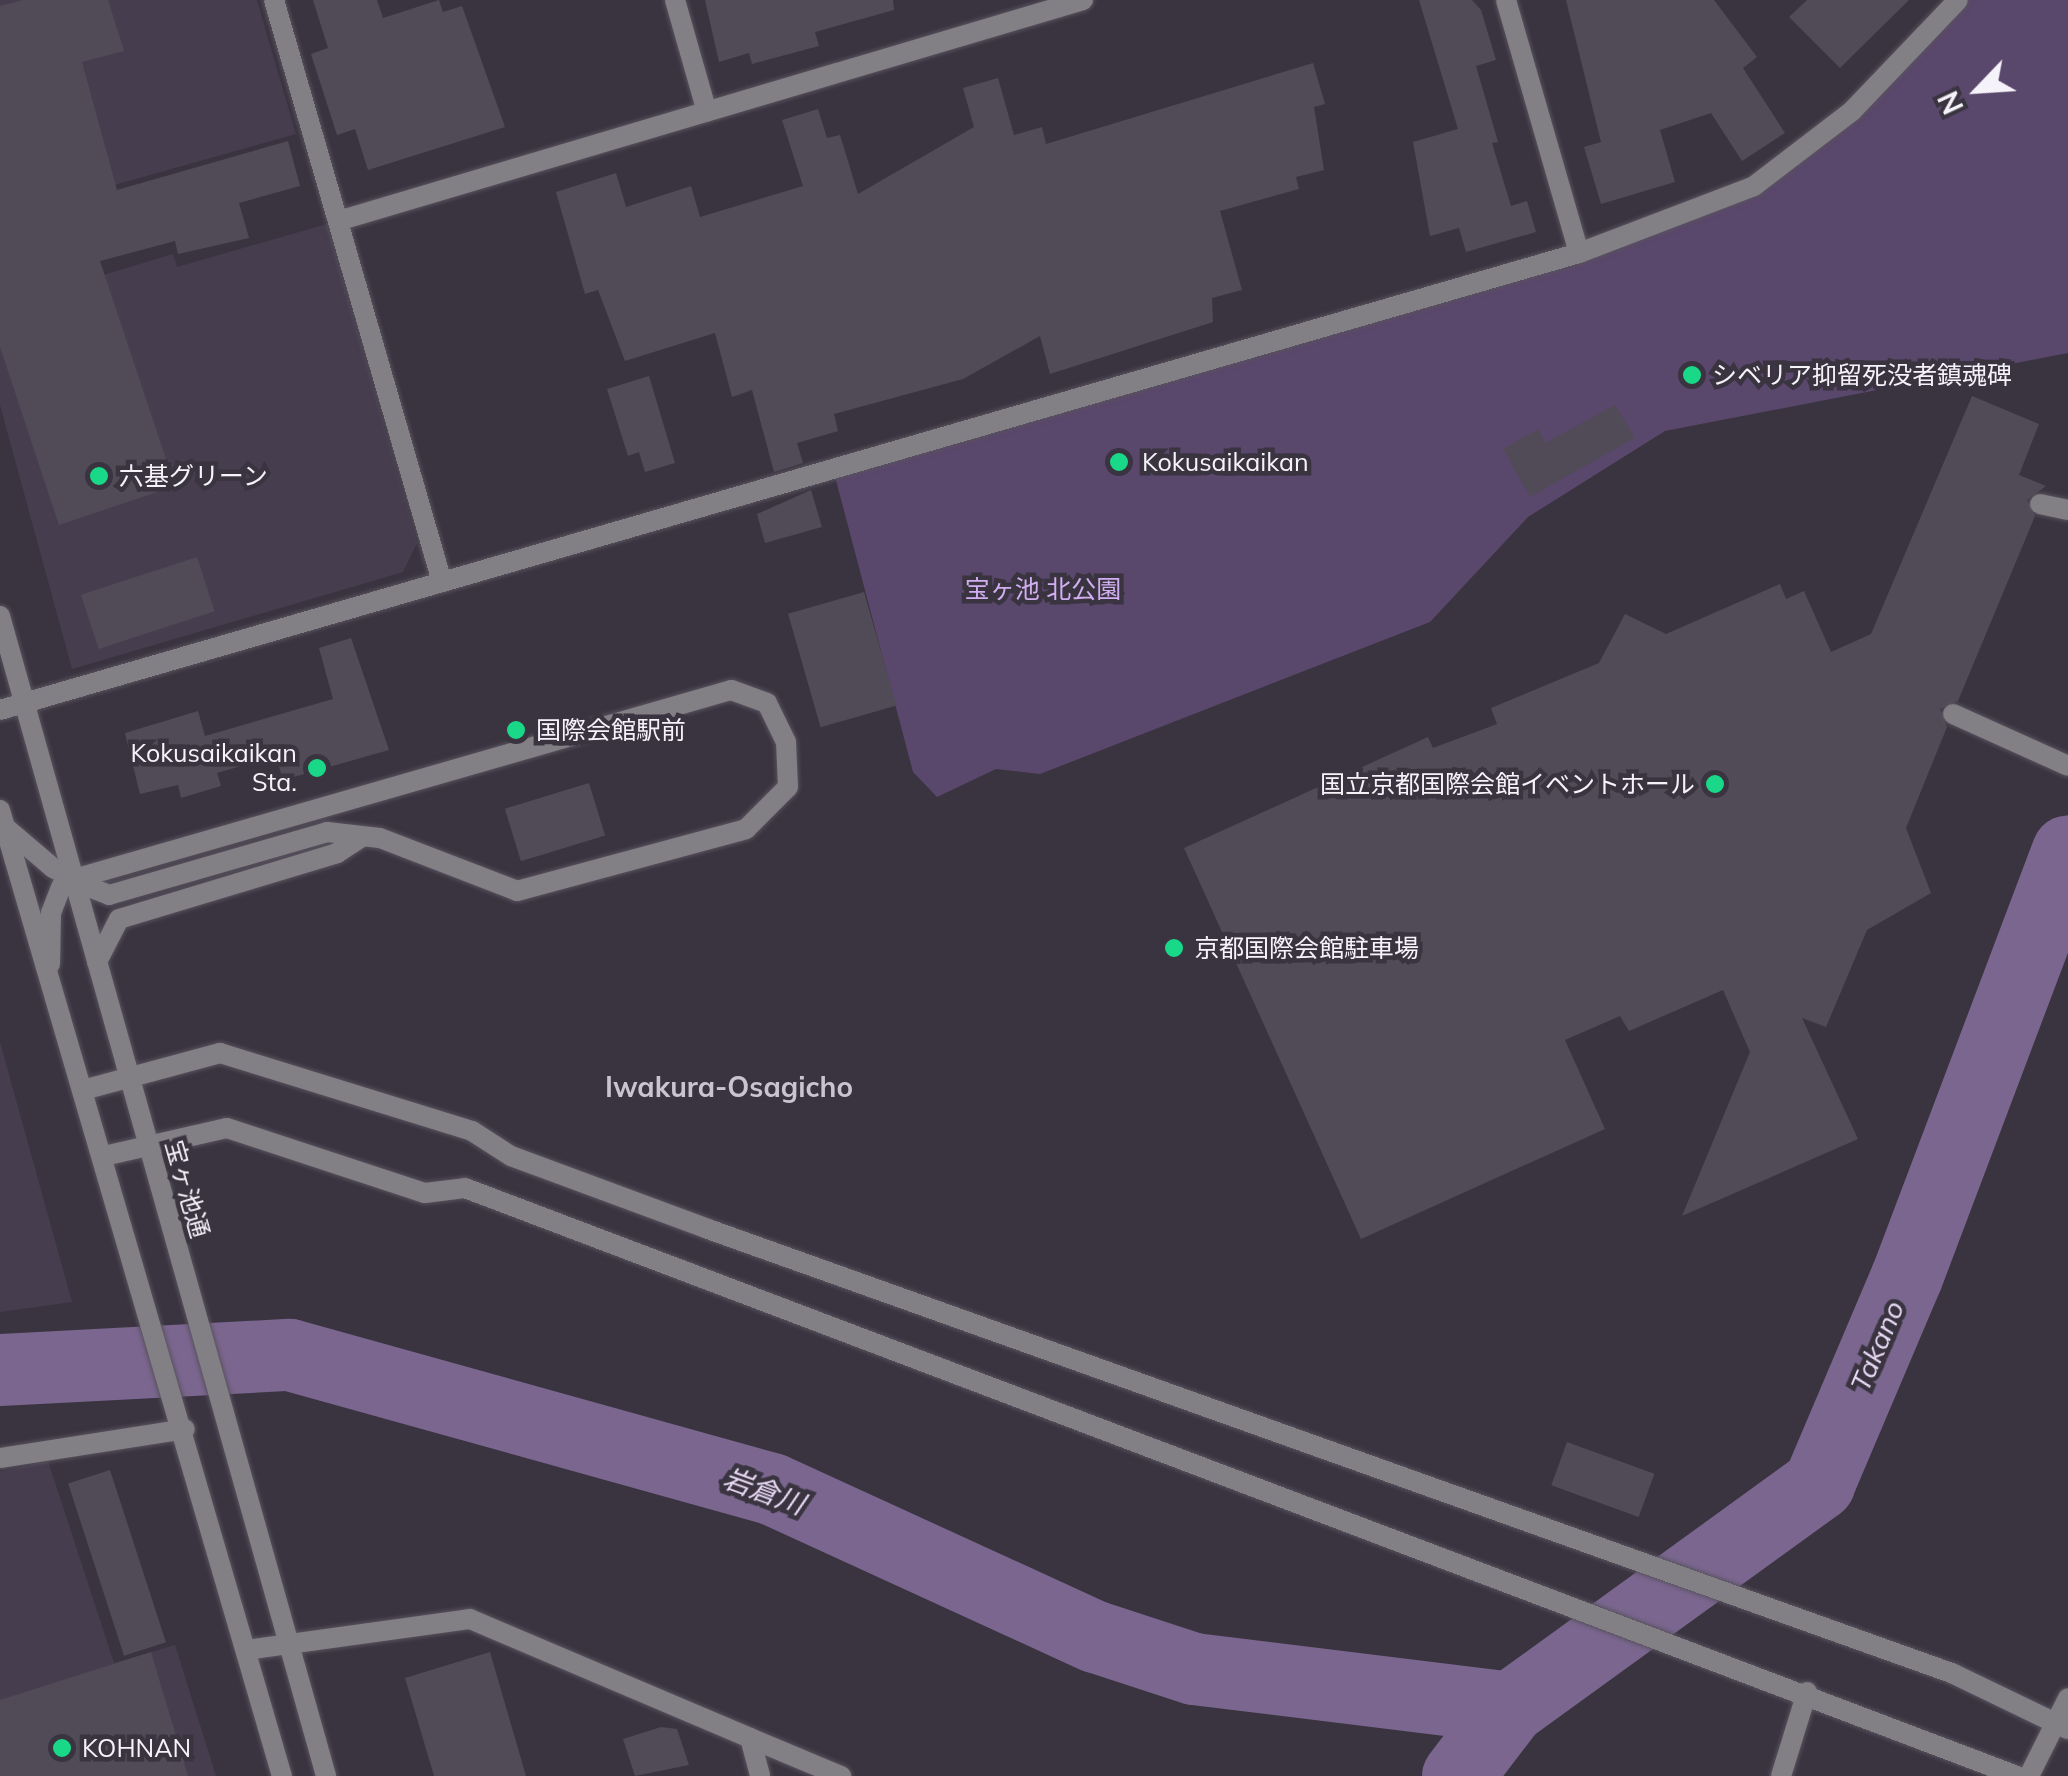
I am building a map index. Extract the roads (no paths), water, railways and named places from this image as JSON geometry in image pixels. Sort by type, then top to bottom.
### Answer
[{"type":"street","points":[[274,0],[442,582]]},
{"type":"street","points":[[675,0],[707,112]]},
{"type":"street","points":[[338,221],[1083,0]]},
{"type":"street","points":[[1506,0],[1578,253]]},
{"type":"street","points":[[0,710],[1578,253],[1754,186],[1852,111],[1958,0]]},
{"type":"street","points":[[2040,504],[2068,510]]},
{"type":"street","name":"宝ヶ池通","points":[[0,616],[326,1776]]},
{"type":"street","points":[[2,819],[74,879],[109,895],[327,832],[380,838],[517,892],[746,829],[788,786],[786,742],[768,703],[731,690],[74,879],[61,888],[51,914],[50,976]]},
{"type":"street","points":[[1953,714],[2068,766]]},
{"type":"street","points":[[2,819],[151,1312],[282,1776]]},
{"type":"street","points":[[97,962],[118,919],[337,853],[360,838]]},
{"type":"street","points":[[83,1090],[220,1053],[436,1120],[708,1229],[1823,1626],[2062,1725]]},
{"type":"street","points":[[104,1156],[227,1128],[425,1193],[465,1188],[1400,1542],[1766,1676],[2017,1776]]},
{"type":"street","points":[[0,1458],[182,1420]]},
{"type":"street","points":[[246,1650],[470,1619],[841,1776]]},
{"type":"street","points":[[1782,1776],[1807,1692]]},
{"type":"street","points":[[2029,1776],[2062,1725],[2068,1698]]},
{"type":"street","points":[[750,1738],[760,1776]]},
{"type":"waterway","name":"Takano","points":[[1458,1776],[1510,1708],[1819,1484],[1907,1277],[2068,851]]},
{"type":"waterway","name":"岩倉川","points":[[0,1370],[290,1355],[772,1489],[1096,1637],[1194,1669],[1510,1708]]},
{"type":"place","name":"シベリア抑留死没者鎮魂碑","points":[[1692,375]]},
{"type":"place","name":"Kokusaikaikan","points":[[1119,462]]},
{"type":"place","name":"六基グリーン","points":[[99,476]]},
{"type":"place","name":"国際会館駅前","points":[[516,730]]},
{"type":"place","name":"Kokusaikaikan Sta.","points":[[317,768]]},
{"type":"place","name":"国立京都国際会館イベントホール","points":[[1715,784]]},
{"type":"place","name":"京都国際会館駐車場","points":[[1174,948]]},
{"type":"place","name":"KOHNAN","points":[[62,1748]]},
{"type":"district","name":"Iwakura-Osagicho","points":[[729,1087]]},
{"type":"park label","name":"宝ヶ池 北公園","points":[[1043,589]]}]
